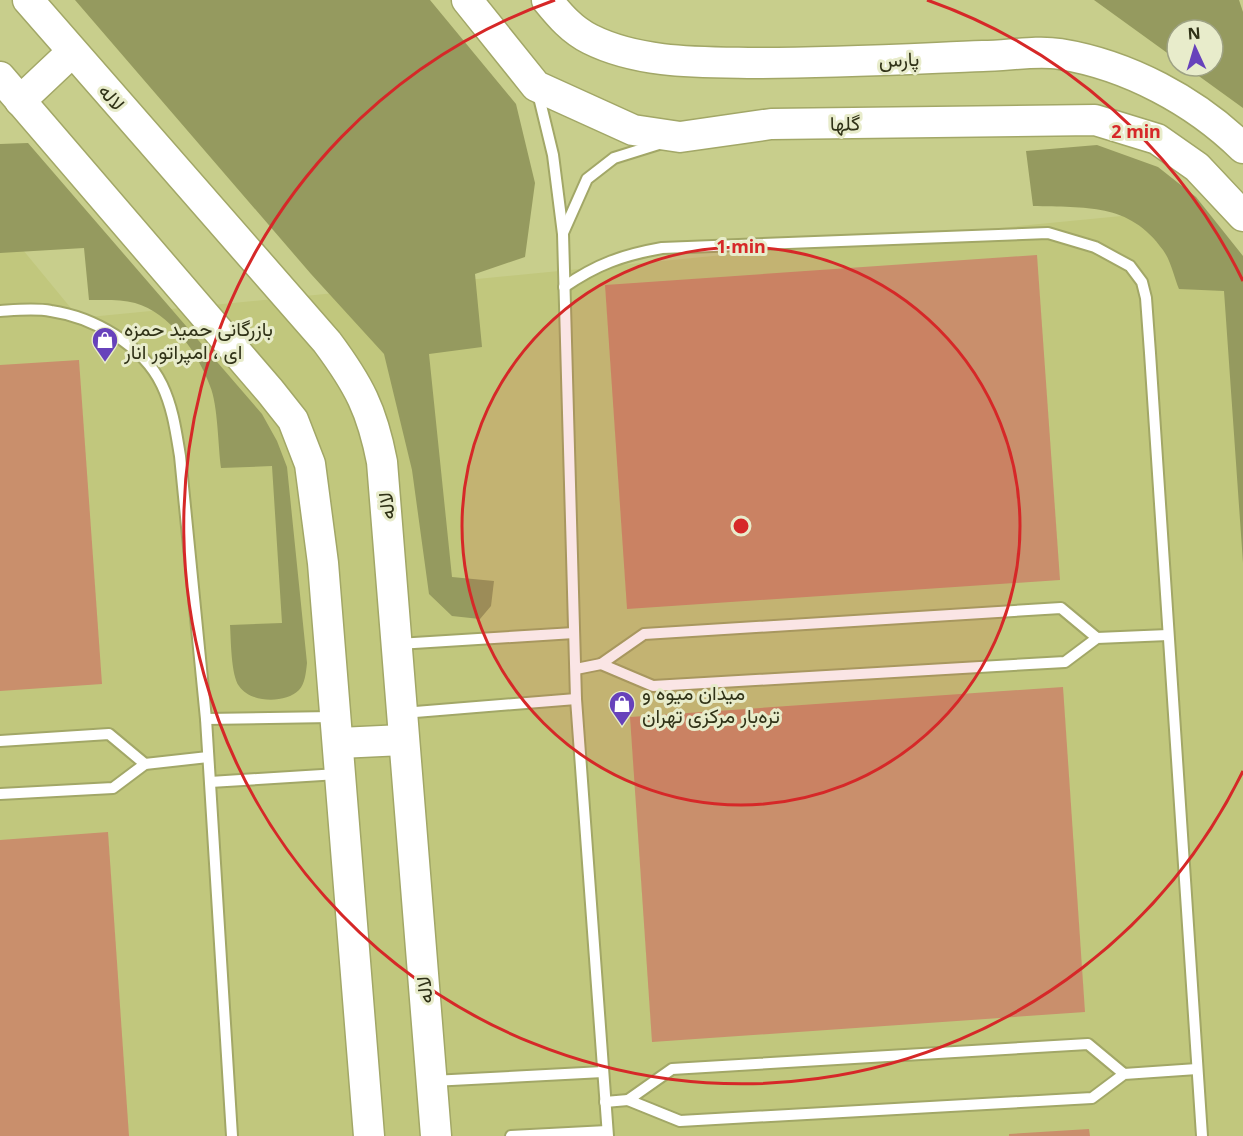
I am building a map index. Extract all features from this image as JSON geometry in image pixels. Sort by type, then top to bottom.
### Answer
[{"type":"street","name":"لاله","points":[[28,0],[327,342],[350,373],[367,404],[382,462],[436,1136]]},
{"type":"street","name":"گلها","points":[[467,0],[536,87],[633,130],[680,137],[771,124],[1095,120],[1157,139],[1197,167],[1243,216]]},
{"type":"street","name":"پارس","points":[[547,0],[560,18],[591,39],[631,52],[681,62],[787,63],[1059,54],[1121,71],[1161,87],[1222,128],[1243,148]]},
{"type":"street","points":[[20,101],[72,52]]},
{"type":"street","points":[[0,77],[293,420],[310,464],[323,563],[369,1136]]},
{"type":"street","points":[[337,730],[403,727]]},
{"type":"lane","points":[[511,1136],[607,1133],[576,699],[563,234],[553,155],[536,87]]},
{"type":"lane","points":[[563,234],[587,180],[614,158],[680,137]]},
{"type":"lane","points":[[564,287],[581,275],[625,255],[662,248],[1048,233],[1085,244],[1116,257],[1130,266],[1142,282],[1146,298],[1202,1136]]},
{"type":"lane","points":[[0,311],[50,310],[78,318],[116,336],[141,357],[161,384],[173,414],[180,456],[206,720],[232,1136]]},
{"type":"lane","points":[[576,669],[601,664],[644,634],[1061,608],[1097,638]]},
{"type":"lane","points":[[398,644],[574,633]]},
{"type":"lane","points":[[601,664],[653,686],[1065,662],[1097,638],[1168,636]]},
{"type":"lane","points":[[403,727],[576,699]]},
{"type":"lane","points":[[206,720],[337,730]]},
{"type":"lane","points":[[0,741],[109,734],[145,764]]},
{"type":"lane","points":[[0,794],[112,788],[145,764],[208,757]]},
{"type":"lane","points":[[210,782],[341,774]]},
{"type":"lane","points":[[628,1100],[672,1070],[1088,1044],[1124,1074]]},
{"type":"lane","points":[[605,1102],[628,1100],[680,1121],[1092,1098],[1124,1074],[1197,1069]]},
{"type":"lane","points":[[431,1081],[603,1072]]},
{"type":"shaded area","points":[[75,0],[430,0],[516,104],[535,183],[525,257],[475,274],[482,347],[429,354],[452,577],[494,581],[491,606],[480,619],[452,616],[429,594],[412,470],[384,354],[311,274]]},
{"type":"shaded area","points":[[1094,0],[1239,0],[1243,12],[1243,108],[1202,78],[1225,78],[1225,18],[1165,18],[1165,51]]},
{"type":"shaded area","points":[[28,143],[262,414],[277,441],[287,467],[307,663],[303,685],[293,695],[268,700],[244,692],[236,681],[232,657],[230,625],[282,623],[272,466],[221,468],[213,394],[205,373],[190,348],[171,325],[148,308],[124,301],[89,300],[84,248],[0,253],[0,144]]},
{"type":"shaded area","points":[[1097,145],[1158,167],[1196,197],[1243,256],[1243,563],[1224,291],[1179,289],[1163,250],[1150,234],[1136,223],[1121,216],[1088,208],[1033,206],[1026,151]]},
{"type":"shaded area","name":"میدان میوه و تره‌بار مرکزی تهران","points":[[1163,212],[1243,293],[1243,1136],[0,1136],[0,222],[79,318]]},
{"type":"building","points":[[1037,255],[1060,580],[627,609],[605,285]]},
{"type":"building","points":[[79,360],[102,684],[0,691],[0,365]]},
{"type":"building","points":[[1063,687],[1085,1012],[652,1042],[630,717]]},
{"type":"building","points":[[108,832],[129,1136],[0,1136],[0,840]]},
{"type":"building","points":[[1089,1129],[1090,1136],[1009,1136],[1009,1134]]},
{"type":"place","name":"بازرگانی حمید حمزه ای ، امپراتور انار","points":[[105,363]]},
{"type":"place","name":"میدان میوه و تره‌بار مرکزی تهران","points":[[622,727]]}]
